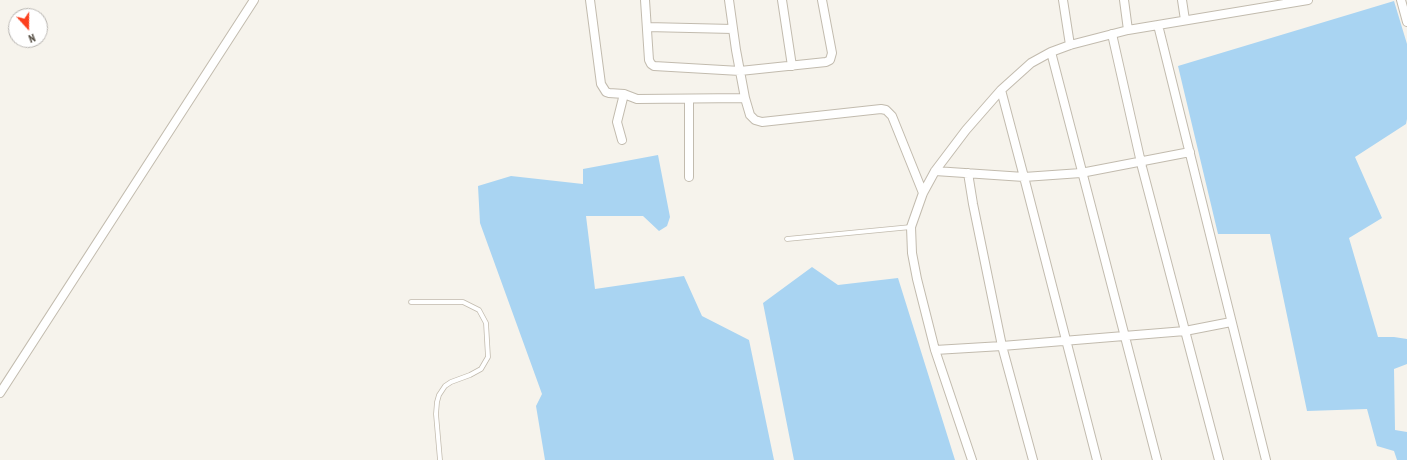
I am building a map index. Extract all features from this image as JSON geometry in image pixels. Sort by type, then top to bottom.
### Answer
[{"type":"street","points":[[0,393],[254,0]]},
{"type":"street","points":[[590,0],[603,88],[609,93],[624,94],[637,99],[745,98]]},
{"type":"street","points":[[645,0],[649,60],[651,64],[654,66],[740,71],[826,62],[830,60],[832,53],[822,0]]},
{"type":"street","points":[[729,0],[745,98],[750,115],[755,120],[762,122],[881,109],[886,110],[892,116],[923,193]]},
{"type":"street","points":[[782,0],[792,66]]},
{"type":"street","points":[[1063,0],[1070,45]]},
{"type":"street","points":[[1124,0],[1128,30]]},
{"type":"street","points":[[1182,0],[1185,20]]},
{"type":"street","points":[[972,460],[935,350],[912,253],[911,227],[923,193],[934,171],[1000,90],[1030,63],[1051,52],[1070,45],[1128,30],[1308,0]]},
{"type":"street","points":[[1401,0],[1407,22]]},
{"type":"street","points":[[1158,25],[1266,460]]},
{"type":"street","points":[[647,27],[733,29]]},
{"type":"street","points":[[1112,34],[1141,161],[1219,460]]},
{"type":"street","points":[[1051,52],[1081,173],[1157,460]]},
{"type":"street","points":[[1000,90],[1067,340],[1097,460]]},
{"type":"street","points":[[622,140],[617,122],[624,94]]},
{"type":"street","points":[[689,99],[689,177]]},
{"type":"street","points":[[934,171],[1024,177],[1081,173],[1190,152]]},
{"type":"street","points":[[968,173],[1002,346],[1033,460]]},
{"type":"street","points":[[935,350],[1185,331],[1232,322]]},
{"type":"lane","points":[[787,239],[911,227]]},
{"type":"lane","points":[[411,302],[463,302],[479,310],[486,323],[488,357],[481,368],[445,386],[436,402],[440,460]]},
{"type":"water","points":[[1394,1],[1407,44],[1407,119],[1406,124],[1355,157],[1382,218],[1349,238],[1378,337],[1407,339],[1407,364],[1394,369],[1395,430],[1407,432],[1407,460],[1397,460],[1394,451],[1377,446],[1367,409],[1307,411],[1270,234],[1218,234],[1178,66]]},
{"type":"water","points":[[658,155],[670,217],[667,226],[659,231],[643,216],[586,216],[595,289],[684,276],[702,316],[749,340],[774,460],[545,460],[536,406],[542,394],[480,223],[478,186],[511,176],[583,184],[583,169]]},
{"type":"water","points":[[812,267],[838,285],[898,278],[955,460],[794,460],[763,303]]}]
